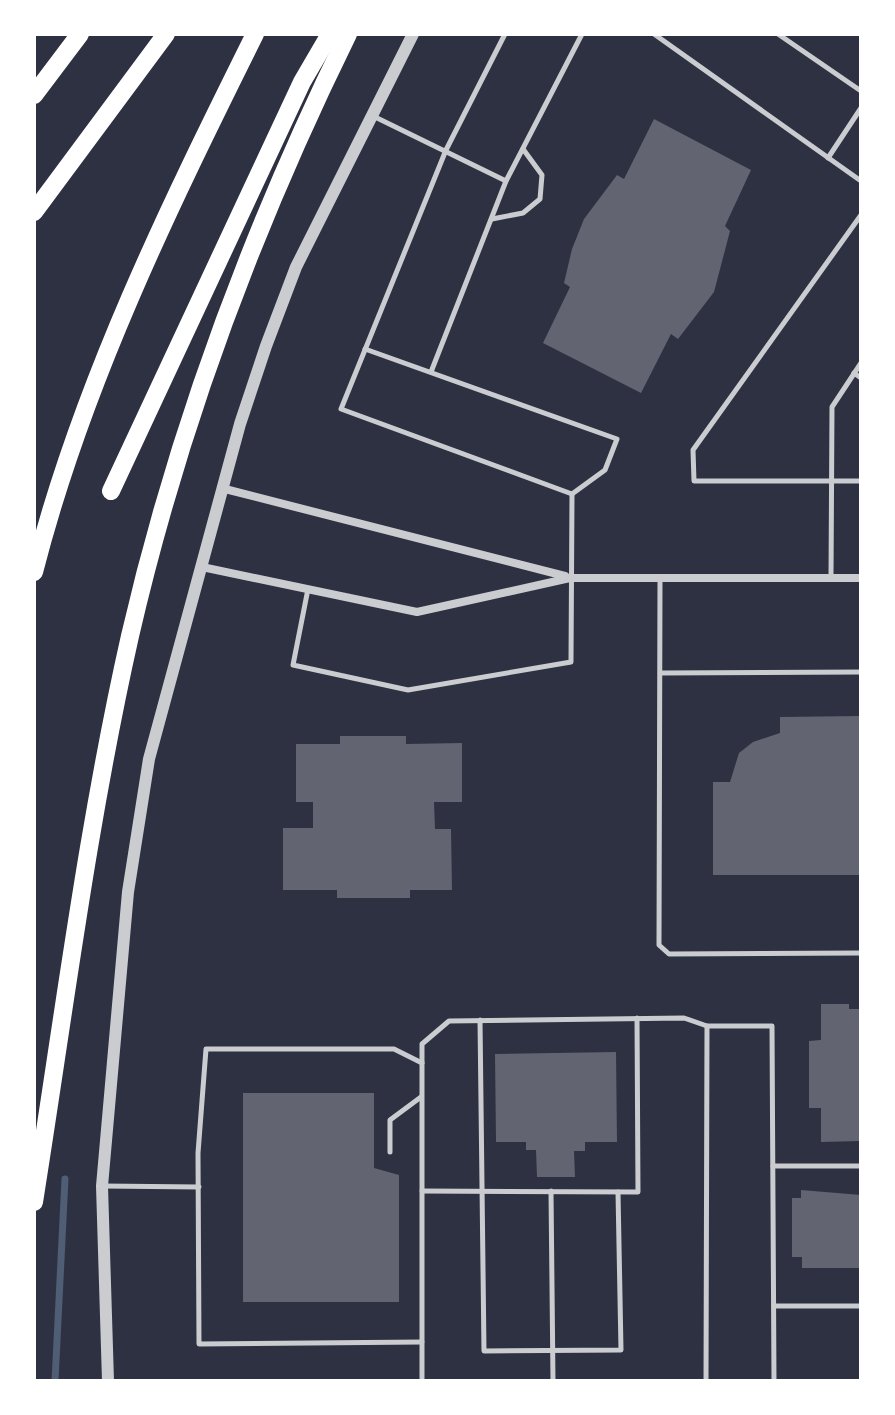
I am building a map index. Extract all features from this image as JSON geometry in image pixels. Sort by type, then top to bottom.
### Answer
[{"type":"highway","points":[[34,95],[80,34]]},
{"type":"highway","points":[[34,212],[166,34]]},
{"type":"highway","points":[[34,572],[91,394],[178,187],[255,34]]},
{"type":"highway","points":[[111,491],[289,111],[330,34]]},
{"type":"highway","points":[[34,1202],[113,716],[164,508],[190,422],[266,217],[348,34]]},
{"type":"street","points":[[108,1381],[102,1186],[128,892],[149,759],[225,489],[240,424],[296,267],[413,34]]},
{"type":"street","points":[[225,489],[570,578]]},
{"type":"street","points":[[202,567],[417,612],[570,578],[861,578]]},
{"type":"lane","points":[[505,34],[446,150],[341,409],[572,494]]},
{"type":"lane","points":[[431,372],[506,181],[582,34]]},
{"type":"lane","points":[[654,34],[861,181]]},
{"type":"lane","points":[[778,34],[861,91]]},
{"type":"lane","points":[[828,158],[861,108]]},
{"type":"lane","points":[[370,115],[506,181]]},
{"type":"lane","points":[[491,219],[523,213],[540,199],[542,175],[523,148]]},
{"type":"lane","points":[[861,215],[693,450],[694,481],[861,481]]},
{"type":"lane","points":[[365,349],[617,439],[605,470],[572,494]]},
{"type":"lane","points":[[831,578],[832,407],[861,363]]},
{"type":"lane","points":[[854,373],[861,378]]},
{"type":"lane","points":[[308,589],[293,665],[408,690],[571,662],[572,494]]},
{"type":"lane","points":[[660,578],[659,945],[669,954],[861,953]]},
{"type":"lane","points":[[661,673],[861,672]]},
{"type":"lane","points":[[422,1191],[638,1192],[637,1018]]},
{"type":"lane","points":[[422,1381],[422,1044],[449,1021],[684,1018],[707,1026],[772,1026],[774,1381]]},
{"type":"lane","points":[[480,1020],[484,1351],[621,1350],[618,1192]]},
{"type":"lane","points":[[706,1381],[707,1026]]},
{"type":"lane","points":[[422,1063],[394,1049],[206,1049],[198,1153],[199,1344],[422,1342]]},
{"type":"lane","points":[[390,1152],[390,1120],[422,1096]]},
{"type":"lane","points":[[773,1166],[861,1166]]},
{"type":"lane","points":[[102,1186],[199,1187]]},
{"type":"lane","points":[[551,1191],[553,1381]]},
{"type":"lane","points":[[774,1306],[861,1306]]},
{"type":"building","points":[[654,119],[751,170],[725,226],[730,231],[714,292],[678,339],[671,334],[641,393],[543,343],[570,287],[564,283],[572,249],[584,219],[617,175],[624,179]]},
{"type":"building","points":[[861,716],[861,875],[713,875],[713,782],[730,782],[739,753],[753,742],[780,733],[780,717]]},
{"type":"building","points":[[340,736],[406,736],[406,744],[462,743],[462,802],[434,802],[435,829],[451,829],[452,890],[410,890],[410,898],[337,898],[337,890],[283,890],[283,828],[313,828],[313,802],[296,802],[296,744],[340,744]]},
{"type":"building","points":[[821,1004],[849,1004],[849,1009],[861,1009],[861,1141],[821,1142],[821,1108],[809,1108],[809,1041],[821,1040]]},
{"type":"building","points":[[616,1052],[617,1142],[585,1142],[585,1151],[574,1151],[575,1177],[537,1177],[536,1150],[526,1150],[526,1142],[496,1142],[495,1054]]},
{"type":"building","points":[[243,1093],[374,1093],[374,1168],[399,1175],[399,1302],[243,1302]]},
{"type":"building","points":[[801,1190],[861,1195],[861,1268],[802,1268],[802,1257],[792,1257],[792,1198],[801,1198]]},
{"type":"waterway","points":[[55,1381],[65,1179]]}]
